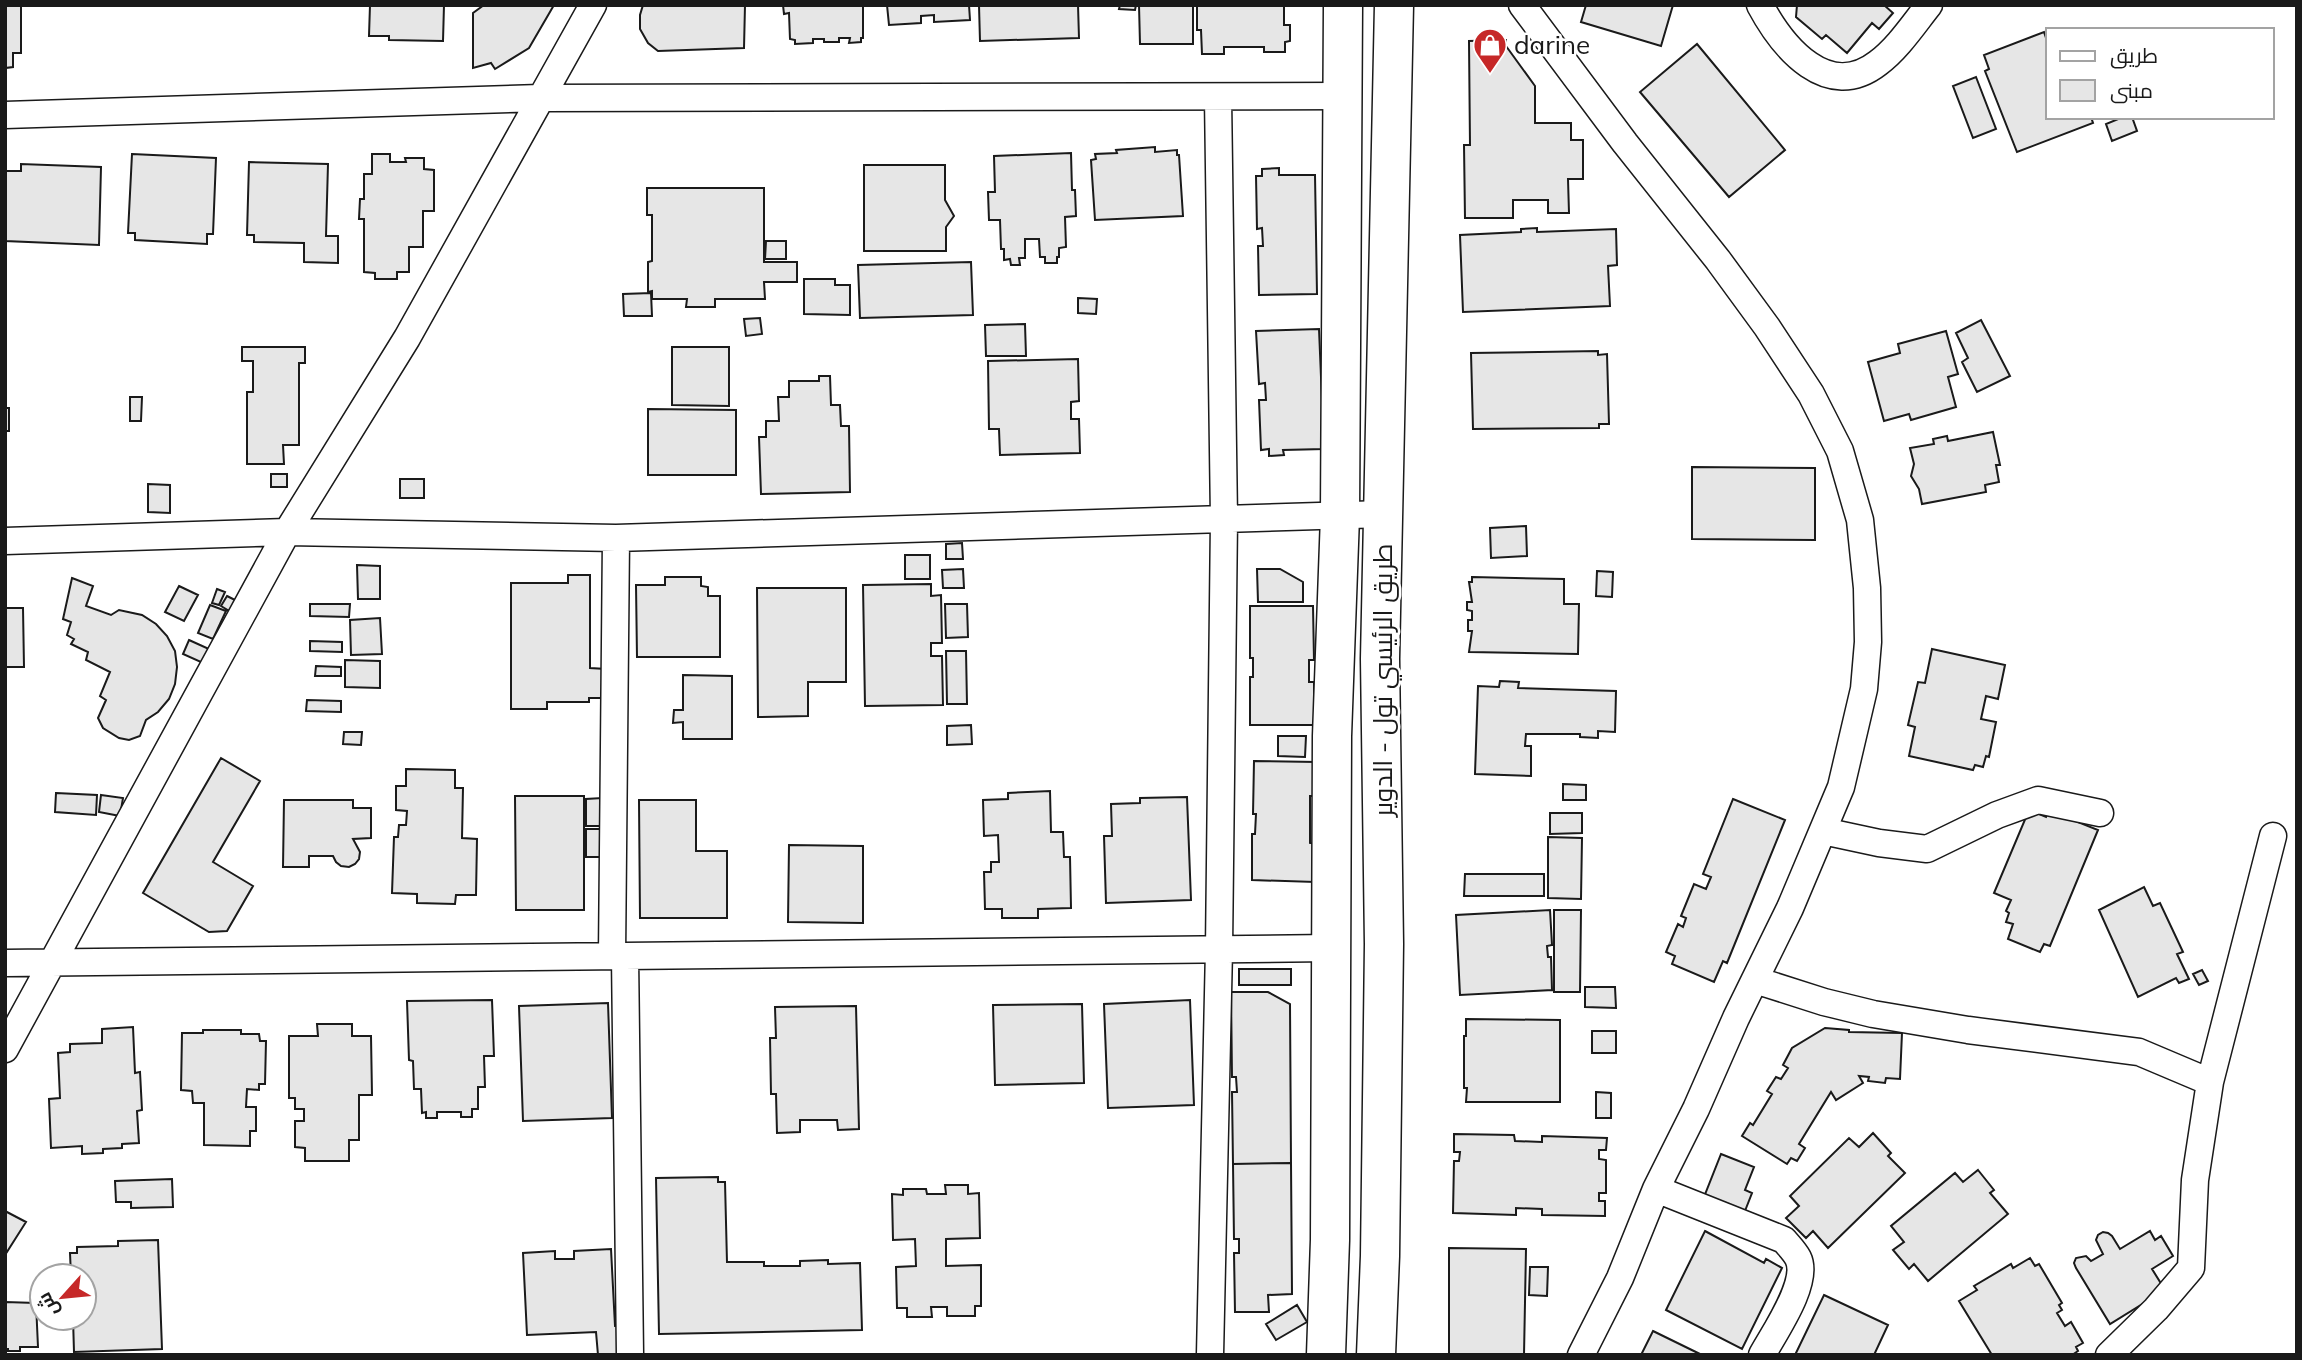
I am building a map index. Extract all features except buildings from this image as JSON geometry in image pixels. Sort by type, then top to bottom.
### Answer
[{"type":"main road","name":"طريق الرئيسي تول - الدوير","points":[[1326,1355],[1330,1240],[1332,736],[1340,516],[1343,5]]},
{"type":"main road","name":"طريق الرئيسي تول - الدوير","points":[[1376,1355],[1384,944],[1380,659],[1394,5]]},
{"type":"street","points":[[5,1049],[287,533],[407,338],[593,5]]},
{"type":"street","points":[[1522,5],[1625,143],[1718,260],[1811,394],[1840,451],[1860,520],[1867,588],[1868,642],[1864,690],[1841,787],[1790,908],[1696,1110],[1656,1189],[1620,1278],[1581,1355]]},
{"type":"street","points":[[1760,5],[1782,39],[1812,69],[1832,76],[1850,78],[1877,64],[1898,44],[1928,5]]},
{"type":"street","points":[[5,115],[540,98],[1341,96]]},
{"type":"street","points":[[1210,1355],[1219,949],[1224,519],[1218,97]]},
{"type":"street","points":[[5,541],[287,533],[616,537],[1384,514]]},
{"type":"street","points":[[616,537],[619,956],[630,1355]]},
{"type":"street","points":[[1823,831],[1879,843],[1927,849],[1997,815],[2038,800],[2100,813]]},
{"type":"street","points":[[2109,1355],[2156,1309],[2191,1268],[2194,1180],[2210,1082],[2273,836]]},
{"type":"street","points":[[5,963],[1331,948]]},
{"type":"street","points":[[1755,980],[1873,1014],[1968,1030],[2139,1052],[2210,1082]]},
{"type":"street","points":[[1656,1189],[1784,1240],[1798,1258],[1801,1270],[1798,1285],[1762,1355]]},
{"type":"place","name":"darine","points":[[1490,75]]}]
